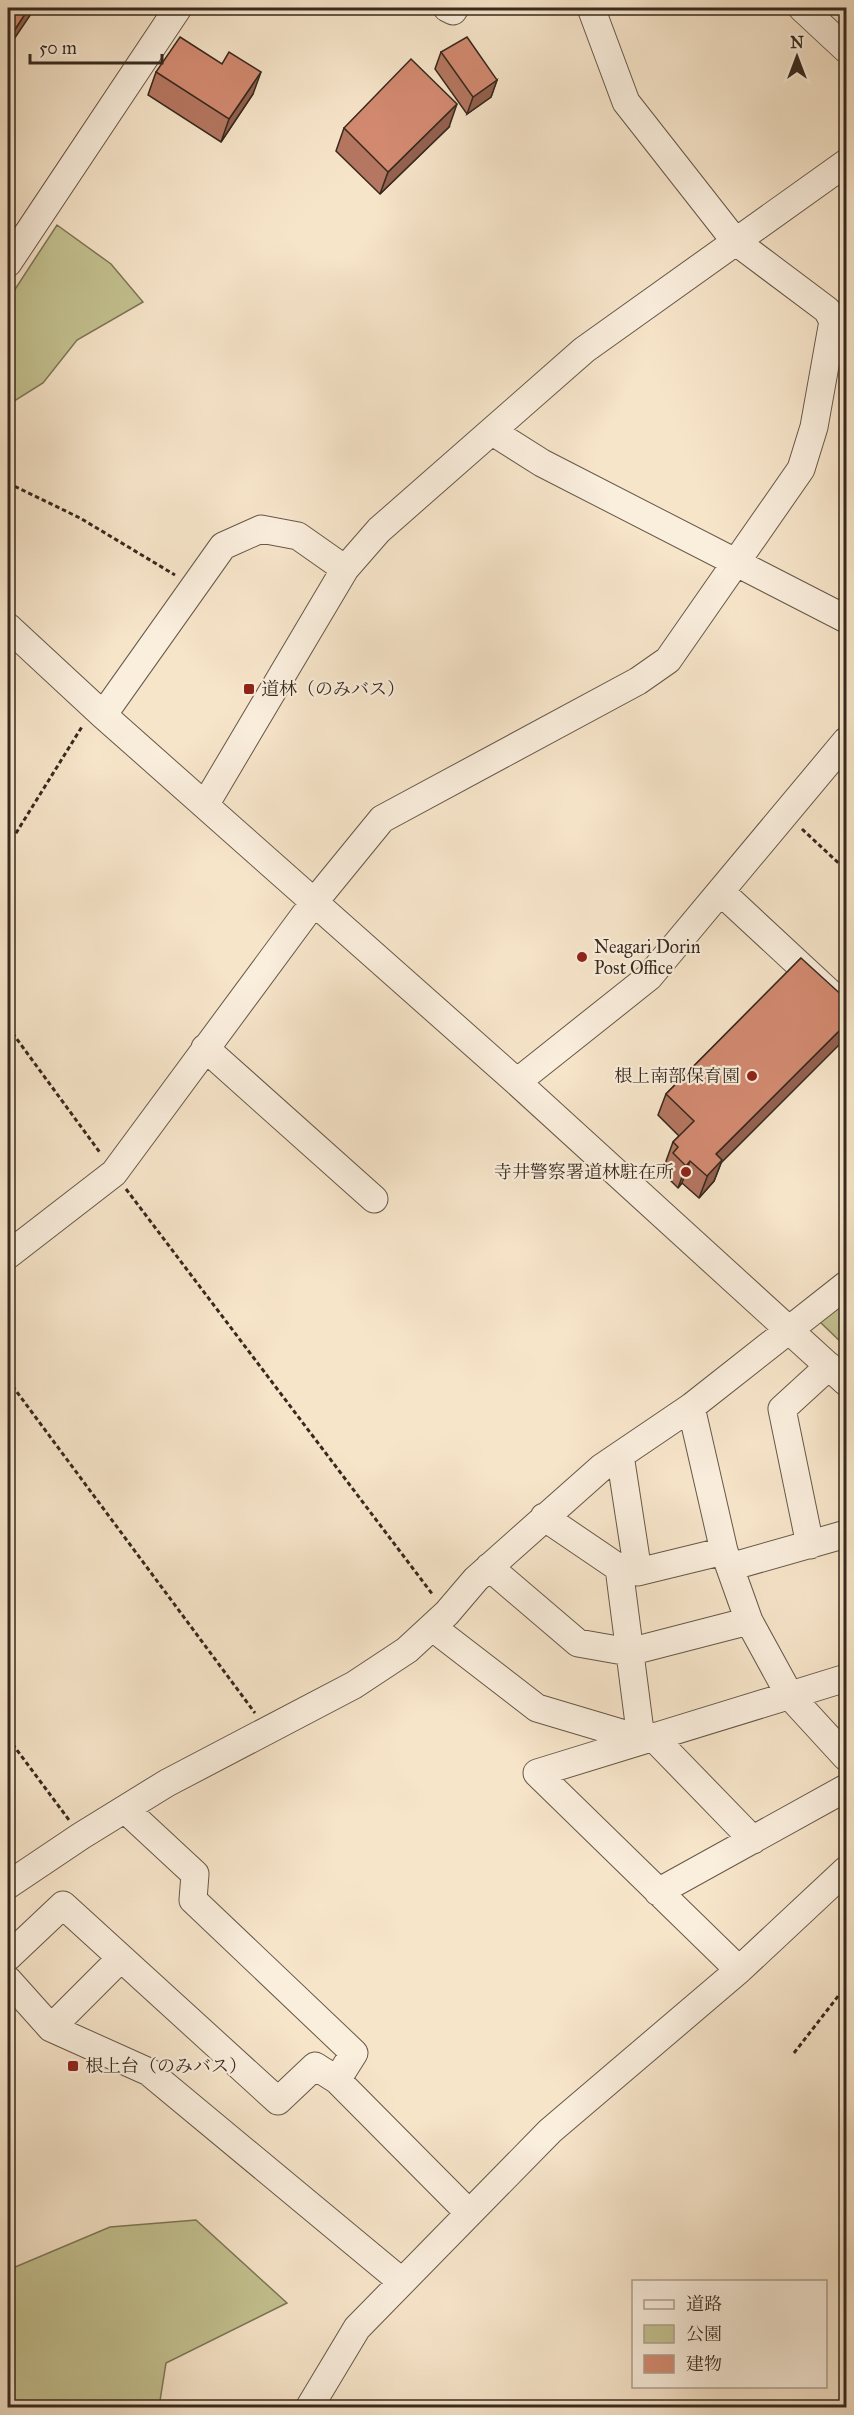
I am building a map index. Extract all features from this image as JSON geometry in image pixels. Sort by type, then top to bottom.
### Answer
[{"type":"street","points":[[8,263],[178,8]]},
{"type":"street","points":[[447,8],[453,11],[455,8]]},
{"type":"street","points":[[8,1255],[114,1173],[315,902],[382,819],[638,681],[668,660],[801,469],[838,350],[833,321],[827,310],[735,241],[626,102],[591,8]]},
{"type":"street","points":[[802,8],[846,49]]},
{"type":"street","points":[[205,805],[345,569],[379,530],[418,493],[493,432],[584,350],[846,163]]},
{"type":"street","points":[[493,432],[542,463],[738,561],[846,619]]},
{"type":"street","points":[[99,711],[223,546],[261,529],[298,536],[345,569]]},
{"type":"street","points":[[12,637],[99,711],[517,1082],[838,1374],[782,1409],[810,1545]]},
{"type":"street","points":[[517,1082],[649,977],[846,741]]},
{"type":"street","points":[[721,892],[846,1008]]},
{"type":"street","points":[[205,1048],[374,1199]]},
{"type":"street","points":[[8,1886],[81,1836],[167,1783],[354,1685],[407,1650],[489,1567],[544,1517],[620,1455],[692,1407],[846,1285]]},
{"type":"street","points":[[692,1407],[727,1559],[749,1621],[790,1696],[846,1757]]},
{"type":"street","points":[[620,1455],[629,1570],[629,1652],[646,1737]]},
{"type":"street","points":[[544,1517],[629,1570],[727,1559],[810,1545],[846,1536]]},
{"type":"street","points":[[489,1567],[578,1643],[629,1652],[749,1621]]},
{"type":"street","points":[[439,1620],[537,1708],[646,1737],[753,1839]]},
{"type":"street","points":[[739,1970],[537,1773],[646,1737],[846,1678]]},
{"type":"street","points":[[658,1892],[846,1788]]},
{"type":"street","points":[[125,1809],[195,1874],[193,1900],[354,2053],[336,2080]]},
{"type":"street","points":[[309,2408],[357,2328],[550,2131],[739,1970],[846,1870]]},
{"type":"street","points":[[8,1956],[63,1905],[278,2101],[315,2066],[336,2080],[469,2213]]},
{"type":"street","points":[[51,2028],[121,1958]]},
{"type":"street","points":[[10,1989],[51,2028],[149,2072],[402,2282]]},
{"type":"path","points":[[8,483],[80,518],[194,587]]},
{"type":"path","points":[[8,846],[99,711]]},
{"type":"path","points":[[786,813],[846,870]]},
{"type":"path","points":[[8,1027],[439,1620]]},
{"type":"path","points":[[8,1380],[268,1732]]},
{"type":"path","points":[[8,1738],[81,1836]]},
{"type":"path","points":[[794,2053],[846,1986]]},
{"type":"green space","points":[[57,225],[111,264],[143,302],[77,340],[43,383],[8,405],[8,300]]},
{"type":"green space","points":[[846,1296],[846,1347],[819,1321]]},
{"type":"green space","points":[[196,2220],[287,2303],[166,2363],[159,2407],[8,2407],[8,2270],[110,2227]]},
{"type":"building","points":[[8,8],[29,8],[8,40]]},
{"type":"building","points":[[180,37],[222,64],[229,52],[261,72],[229,119],[156,72]]},
{"type":"building","points":[[467,37],[497,80],[473,97],[441,52]]},
{"type":"building","points":[[411,59],[457,104],[388,172],[344,128]]},
{"type":"building","name":"根上南部保育園","points":[[801,958],[846,999],[846,1024],[716,1154],[722,1160],[707,1176],[690,1161],[686,1166],[673,1153],[678,1147],[673,1142],[694,1121],[666,1094]]},
{"type":"place","name":"道林（のみバス）","points":[[249,689]]},
{"type":"place","name":"Neagari Dorin Post Office","points":[[582,957]]},
{"type":"place","name":"根上南部保育園","points":[[752,1076]]},
{"type":"place","name":"寺井警察署道林駐在所","points":[[686,1172]]},
{"type":"place","name":"根上台（のみバス）","points":[[73,2066]]}]
